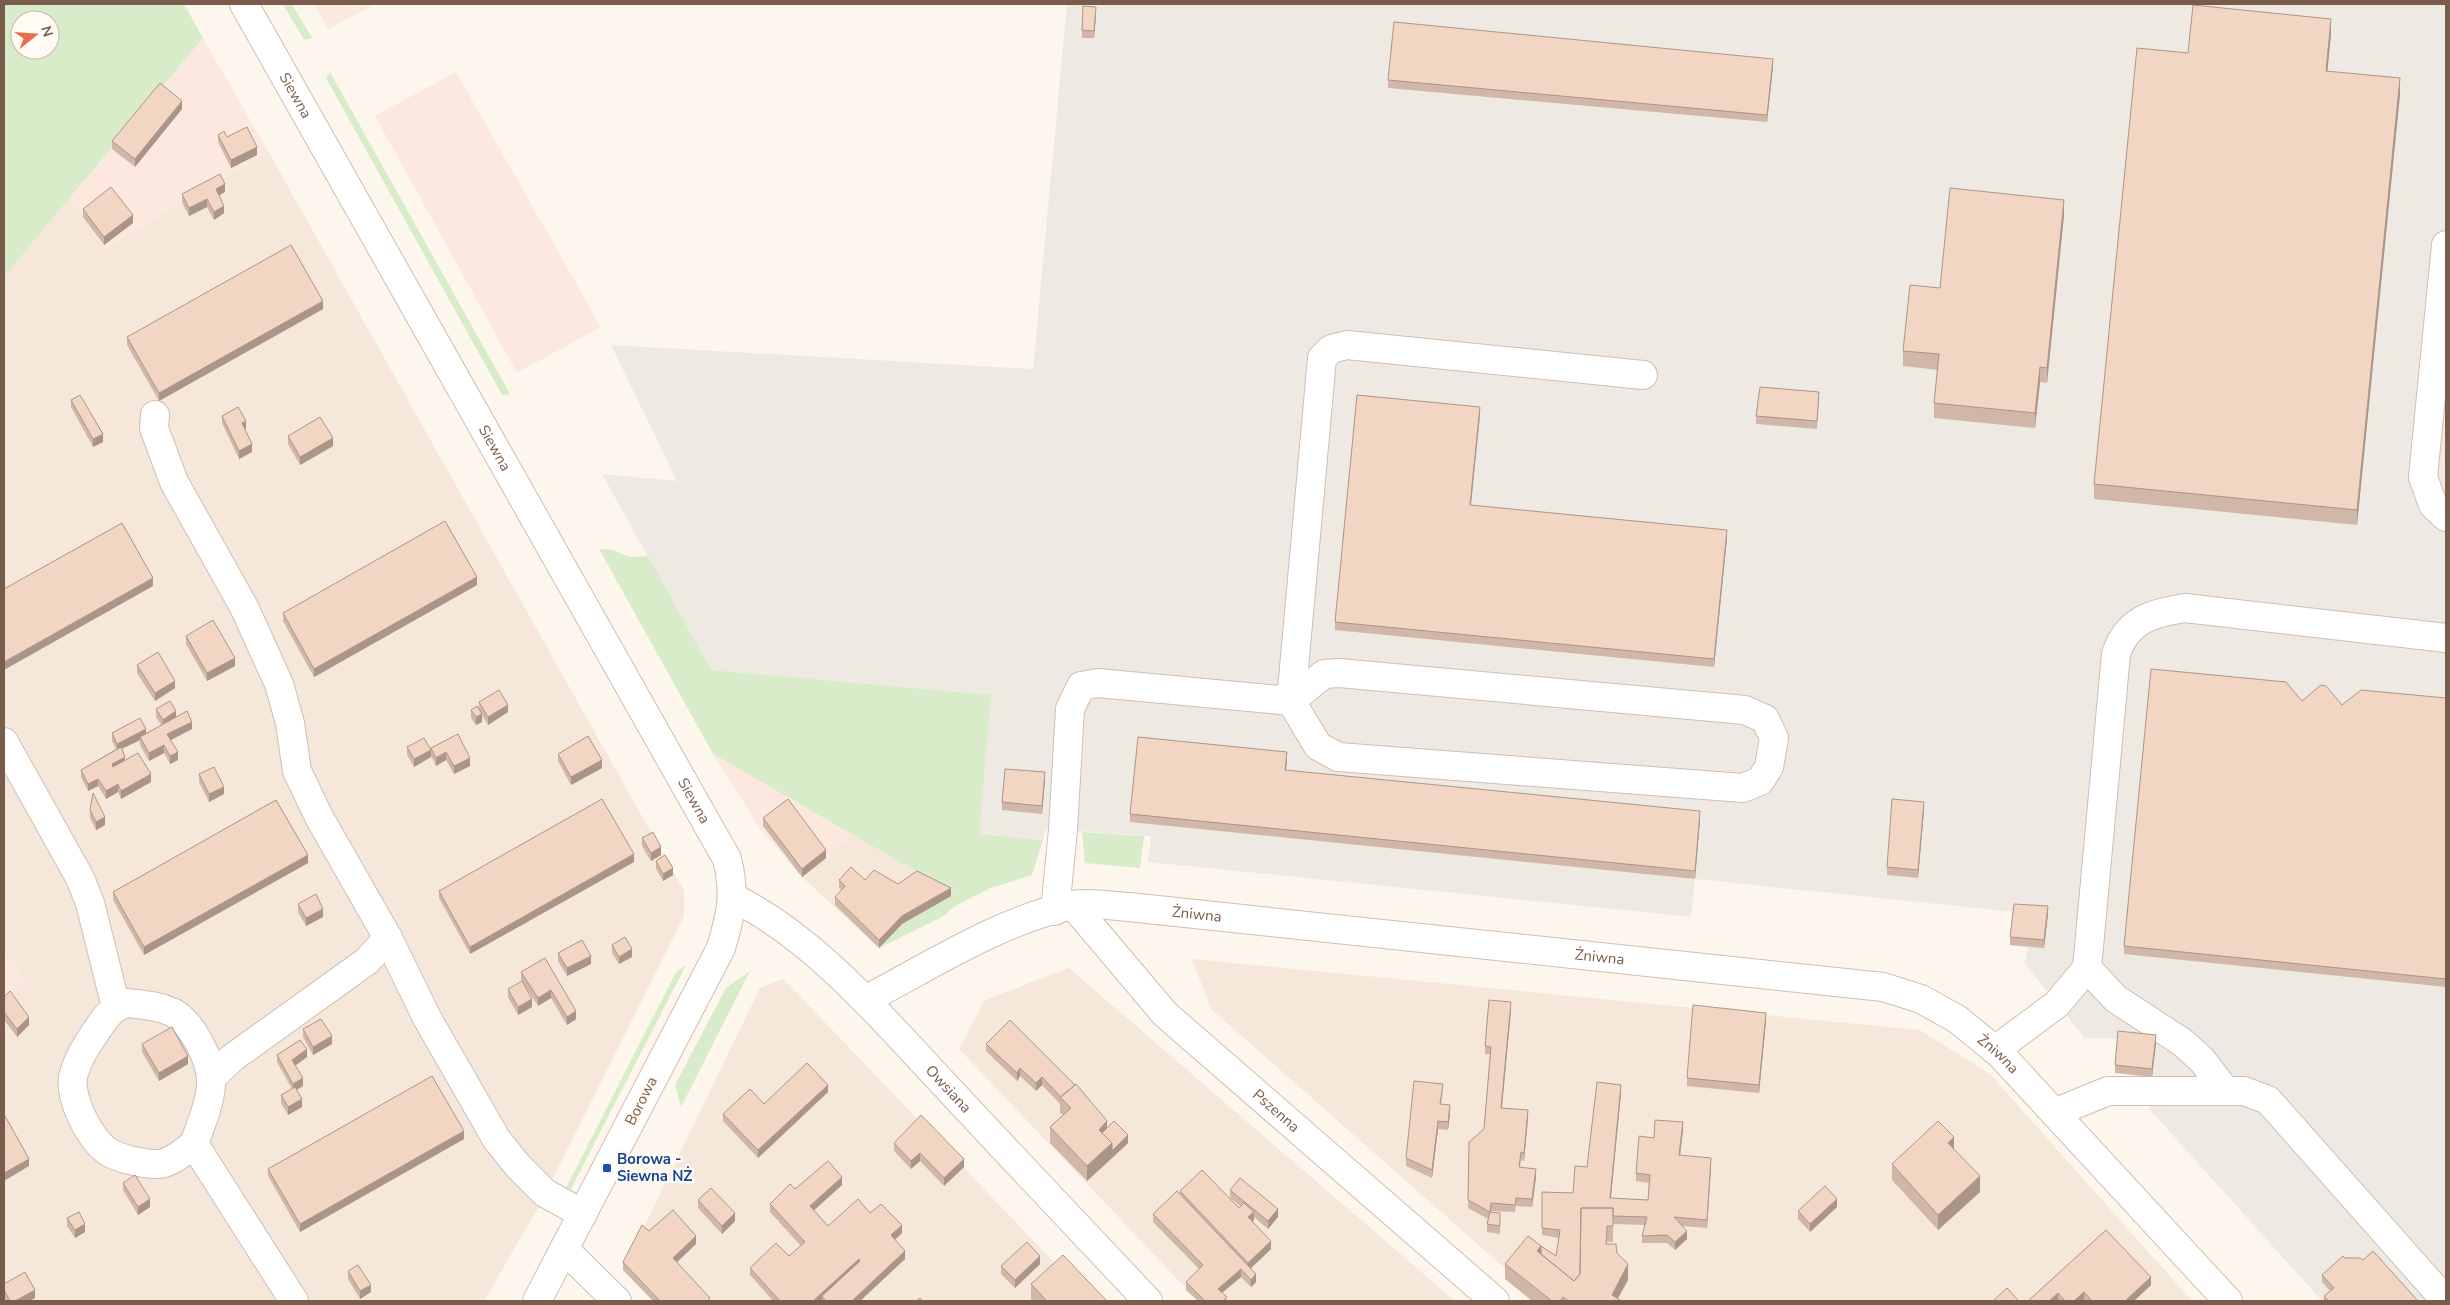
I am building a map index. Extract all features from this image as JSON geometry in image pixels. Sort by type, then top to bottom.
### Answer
[{"type":"street","name":"Siewna","points":[[244,4],[727,859],[733,886],[732,897]]},
{"type":"street","points":[[2446,245],[2423,477],[2433,505],[2446,517]]},
{"type":"street","points":[[1064,908],[1063,830],[1070,708],[1080,686],[1098,683],[1292,701],[1324,674],[1339,673],[1745,710],[1765,719],[1774,738],[1769,768],[1760,781],[1743,788],[1338,757],[1318,746],[1292,701],[1322,358],[1331,350],[1348,345],[1643,376]]},
{"type":"street","points":[[156,415],[154,428],[174,482],[244,607],[279,684],[290,723],[296,770],[319,817],[388,938],[427,1018],[498,1140],[518,1166],[545,1193],[583,1214]]},
{"type":"street","points":[[1995,1050],[2057,1004],[2087,968],[2116,654],[2122,637],[2146,618],[2160,612],[2185,608],[2446,638]]},
{"type":"street","points":[[4,742],[80,878],[90,903],[116,1006]]},
{"type":"street","name":"Owsiana","points":[[732,897],[763,914],[797,938],[865,1000],[1148,1301]]},
{"type":"street","name":"Borowa","points":[[537,1301],[721,948],[732,897]]},
{"type":"street","name":"Żniwna","points":[[865,1000],[946,956],[1013,925],[1064,908],[1129,907],[1883,988],[1921,999],[1957,1019],[1995,1050],[2228,1301]]},
{"type":"street","name":"Pszenna","points":[[1064,908],[1165,1014],[1495,1301]]},
{"type":"street","points":[[211,1078],[232,1058],[367,961],[388,938]]},
{"type":"street","points":[[2087,968],[2116,999],[2182,1042],[2202,1060],[2225,1090]]},
{"type":"street","points":[[127,1003],[147,1004],[174,1013],[197,1037],[208,1061],[211,1078],[207,1107],[194,1144],[160,1164],[140,1161],[107,1151],[86,1128],[75,1098],[73,1074],[90,1040],[104,1018],[116,1006],[127,1003]]},
{"type":"street","points":[[2054,1113],[2108,1091],[2244,1091],[2268,1100],[2446,1301]]},
{"type":"street","points":[[194,1144],[294,1301]]},
{"type":"street","points":[[564,1250],[618,1301]]},
{"type":"shaded area","points":[[314,4],[376,4],[328,29]]},
{"type":"shaded area","points":[[1067,4],[2446,4],[2446,1301],[2322,1301],[2150,1110],[2152,1077],[2115,1073],[2118,1039],[2085,1038],[2025,964],[2028,948],[2010,945],[2014,912],[1695,879],[1691,917],[1148,862],[1151,836],[1045,829],[1043,840],[978,834],[991,695],[711,670],[602,474],[677,481],[611,345],[1033,369]]},
{"type":"shaded area","points":[[203,38],[268,151],[104,248],[70,198]]},
{"type":"shaded area","points":[[456,72],[601,327],[517,373],[375,116]]},
{"type":"shaded area","points":[[268,151],[684,891],[684,916],[539,1206],[484,1301],[4,1301],[4,1000],[26,979],[4,954],[4,277],[70,198],[105,248]]},
{"type":"shaded area","points":[[713,754],[854,835],[802,877],[761,830]]},
{"type":"shaded area","points":[[854,835],[954,893],[902,924],[879,948],[802,877]]},
{"type":"shaded area","points":[[4,954],[26,979],[4,1000]]},
{"type":"shaded area","points":[[1192,959],[1920,1030],[1990,1074],[2192,1301],[1542,1301],[1211,1009]]},
{"type":"shaded area","points":[[1069,968],[1455,1301],[1198,1301],[959,1049],[985,1000]]},
{"type":"shaded area","points":[[783,979],[1091,1301],[653,1301],[623,1270],[760,988]]},
{"type":"green space","points":[[4,4],[184,4],[203,38],[4,277]]},
{"type":"green space","points":[[283,4],[292,4],[312,38],[304,40]]},
{"type":"green space","points":[[330,72],[510,394],[502,395],[326,78]]},
{"type":"green space","points":[[599,549],[613,550],[629,557],[648,556],[711,670],[991,695],[979,834],[1043,840],[1032,875],[991,888],[953,907],[944,916],[879,948],[902,924],[954,893],[713,754]]},
{"type":"green space","points":[[1082,832],[1144,836],[1140,868],[1085,863]]},
{"type":"green space","points":[[686,965],[571,1189],[563,1194],[676,972]]},
{"type":"green space","points":[[750,971],[681,1107],[675,1085],[726,988]]},
{"type":"building","points":[[2193,5],[2331,19],[2326,71],[2400,78],[2357,510],[2094,484],[2137,48],[2188,53]]},
{"type":"building","points":[[1083,6],[1096,7],[1094,31],[1082,30]]},
{"type":"building","points":[[1394,22],[1773,59],[1767,115],[1388,80]]},
{"type":"building","points":[[160,83],[182,101],[135,159],[112,141]]},
{"type":"building","points":[[247,127],[257,147],[231,160],[218,135],[224,131],[227,137]]},
{"type":"building","points":[[220,174],[225,184],[216,189],[224,206],[214,212],[207,199],[189,208],[182,194]]},
{"type":"building","points":[[111,187],[133,215],[104,237],[83,209]]},
{"type":"building","points":[[1950,188],[2064,200],[2047,368],[2040,367],[2035,413],[1934,403],[1939,354],[1903,351],[1910,285],[1940,288]]},
{"type":"building","points":[[291,245],[323,301],[159,393],[127,337]]},
{"type":"building","points":[[1760,387],[1819,392],[1817,421],[1756,416]]},
{"type":"building","points":[[80,395],[103,434],[93,439],[71,400]]},
{"type":"building","points":[[1357,395],[1480,407],[1470,505],[1727,530],[1714,659],[1335,622]]},
{"type":"building","points":[[238,407],[246,421],[242,423],[252,444],[239,451],[222,416]]},
{"type":"building","points":[[320,417],[333,438],[300,457],[288,436]]},
{"type":"building","points":[[445,521],[477,577],[314,669],[283,613]]},
{"type":"building","points":[[122,523],[153,578],[4,662],[4,589]]},
{"type":"building","points":[[213,620],[235,658],[207,673],[186,636]]},
{"type":"building","points":[[158,652],[175,681],[155,693],[137,665]]},
{"type":"building","points":[[2151,669],[2286,682],[2302,701],[2321,685],[2326,686],[2342,705],[2361,690],[2446,698],[2446,979],[2124,946]]},
{"type":"building","points":[[499,690],[508,705],[488,717],[479,702]]},
{"type":"building","points":[[170,701],[176,711],[163,720],[156,709]]},
{"type":"building","points":[[477,706],[482,714],[476,717],[471,710]]},
{"type":"building","points":[[187,711],[192,722],[167,734],[178,752],[170,756],[164,745],[149,753],[140,737]]},
{"type":"building","points":[[140,718],[146,729],[117,744],[112,733]]},
{"type":"building","points":[[458,734],[470,758],[454,766],[446,752],[436,758],[431,748]]},
{"type":"building","points":[[588,736],[602,760],[571,777],[558,754]]},
{"type":"building","points":[[1138,737],[1287,752],[1285,770],[1700,811],[1695,871],[1130,814]]},
{"type":"building","points":[[424,738],[431,750],[414,759],[407,747]]},
{"type":"building","points":[[121,747],[125,757],[112,764],[113,767],[138,753],[151,774],[121,791],[118,784],[106,791],[98,779],[88,784],[81,770]]},
{"type":"building","points":[[214,767],[224,787],[209,794],[199,774]]},
{"type":"building","points":[[1005,769],[1045,772],[1042,806],[1002,802]]},
{"type":"building","points":[[93,793],[105,817],[96,822],[90,810]]},
{"type":"building","points":[[602,799],[634,854],[470,947],[439,891]]},
{"type":"building","points":[[788,799],[826,850],[802,869],[763,818]]},
{"type":"building","points":[[1892,799],[1924,802],[1918,870],[1887,867]]},
{"type":"building","points":[[276,800],[308,855],[144,947],[113,892]]},
{"type":"building","points":[[653,832],[661,847],[651,853],[642,838]]},
{"type":"building","points":[[665,855],[673,868],[663,874],[656,861]]},
{"type":"building","points":[[851,867],[865,880],[874,870],[898,884],[917,871],[951,888],[902,916],[879,940],[835,897],[845,886],[839,880]]},
{"type":"building","points":[[316,894],[323,909],[306,918],[298,904]]},
{"type":"building","points":[[2014,904],[2048,906],[2044,940],[2010,937]]},
{"type":"building","points":[[625,937],[632,949],[619,957],[612,945]]},
{"type":"building","points":[[582,940],[591,956],[567,968],[558,953]]},
{"type":"building","points":[[545,958],[576,1011],[567,1017],[551,990],[538,998],[521,972]]},
{"type":"building","points":[[522,981],[532,999],[518,1007],[508,989]]},
{"type":"building","points":[[10,991],[29,1017],[17,1029],[4,1012],[4,997]]},
{"type":"building","points":[[1489,1000],[1511,1002],[1501,1108],[1528,1110],[1524,1153],[1521,1152],[1519,1167],[1536,1169],[1532,1199],[1516,1198],[1515,1205],[1491,1203],[1490,1212],[1468,1200],[1469,1142],[1484,1129],[1491,1047],[1485,1046]]},
{"type":"building","points":[[1693,1005],[1766,1013],[1759,1085],[1687,1078]]},
{"type":"building","points":[[321,1019],[332,1036],[313,1047],[303,1029]]},
{"type":"building","points":[[1010,1020],[1075,1085],[1061,1097],[1042,1077],[1036,1083],[1020,1068],[1017,1073],[986,1044]]},
{"type":"building","points":[[172,1027],[188,1056],[159,1073],[142,1044]]},
{"type":"building","points":[[2118,1031],[2156,1035],[2152,1069],[2115,1065]]},
{"type":"building","points":[[300,1040],[307,1049],[292,1060],[303,1078],[293,1084],[277,1055]]},
{"type":"building","points":[[807,1063],[828,1085],[758,1150],[723,1114],[750,1089],[764,1104]]},
{"type":"building","points":[[432,1076],[464,1131],[300,1224],[268,1169]]},
{"type":"building","points":[[1414,1081],[1443,1084],[1440,1104],[1450,1105],[1448,1122],[1438,1121],[1432,1170],[1406,1158]]},
{"type":"building","points":[[1597,1082],[1621,1085],[1610,1198],[1648,1200],[1650,1175],[1636,1173],[1639,1136],[1654,1138],[1655,1120],[1683,1122],[1679,1155],[1711,1158],[1707,1220],[1674,1217],[1687,1231],[1675,1242],[1667,1235],[1642,1236],[1647,1217],[1613,1216],[1613,1208],[1581,1208],[1580,1274],[1574,1281],[1541,1254],[1541,1246],[1556,1256],[1560,1230],[1542,1228],[1542,1192],[1573,1193],[1575,1166],[1587,1167]]},
{"type":"building","points":[[1076,1084],[1107,1121],[1099,1130],[1112,1143],[1087,1166],[1050,1127],[1071,1108],[1060,1097]]},
{"type":"building","points":[[295,1087],[302,1099],[288,1107],[281,1095]]},
{"type":"building","points":[[4,1114],[29,1159],[4,1173]]},
{"type":"building","points":[[921,1115],[964,1159],[944,1178],[920,1153],[911,1161],[894,1143]]},
{"type":"building","points":[[1114,1121],[1128,1135],[1112,1151],[1112,1143],[1102,1133]]},
{"type":"building","points":[[1938,1121],[1954,1137],[1948,1143],[1980,1176],[1938,1215],[1892,1164]]},
{"type":"building","points":[[828,1161],[842,1177],[810,1206],[828,1226],[858,1199],[870,1213],[881,1204],[902,1225],[891,1235],[905,1251],[852,1301],[826,1301],[822,1296],[860,1261],[859,1259],[813,1301],[780,1301],[750,1268],[776,1243],[789,1256],[805,1242],[770,1204],[790,1184],[795,1189]]},
{"type":"building","points":[[1202,1170],[1239,1208],[1244,1203],[1254,1212],[1248,1217],[1271,1241],[1248,1263],[1180,1191]]},
{"type":"building","points":[[135,1175],[150,1199],[138,1207],[123,1183]]},
{"type":"building","points":[[1240,1178],[1278,1209],[1268,1221],[1230,1190]]},
{"type":"building","points":[[1825,1186],[1837,1199],[1810,1224],[1798,1211]]},
{"type":"building","points":[[711,1188],[735,1213],[722,1226],[698,1200]]},
{"type":"building","points":[[1177,1191],[1256,1274],[1251,1280],[1241,1269],[1218,1289],[1227,1297],[1223,1301],[1205,1301],[1186,1282],[1203,1265],[1153,1214]]},
{"type":"building","points":[[1581,1208],[1613,1208],[1613,1226],[1607,1226],[1606,1244],[1616,1244],[1617,1253],[1628,1264],[1612,1295],[1619,1301],[1569,1301],[1563,1297],[1560,1301],[1552,1301],[1505,1264],[1528,1236],[1541,1246],[1537,1251],[1574,1281],[1580,1274]]},
{"type":"building","points":[[673,1210],[696,1236],[673,1258],[710,1298],[707,1301],[660,1301],[623,1262],[642,1225],[649,1231]]},
{"type":"building","points":[[79,1212],[85,1224],[75,1230],[67,1218]]},
{"type":"building","points":[[1490,1212],[1500,1213],[1500,1226],[1487,1224]]},
{"type":"building","points":[[2106,1230],[2151,1277],[2125,1301],[2092,1301],[2084,1292],[2074,1301],[2065,1301],[2058,1293],[2049,1301],[2028,1301]]},
{"type":"building","points":[[1027,1242],[1040,1256],[1015,1280],[1001,1266]]},
{"type":"building","points":[[2373,1251],[2418,1301],[2329,1301],[2324,1296],[2334,1288],[2322,1275],[2343,1256],[2345,1258],[2360,1258],[2363,1260]]},
{"type":"building","points":[[1063,1255],[1107,1301],[1047,1301],[1031,1284]]},
{"type":"building","points":[[358,1265],[371,1285],[360,1291],[348,1271]]},
{"type":"building","points":[[25,1272],[35,1290],[15,1301],[10,1301],[4,1290],[4,1284]]},
{"type":"building","points":[[2007,1288],[2019,1301],[1993,1301]]},
{"type":"place","name":"Borowa - Siewna NŻ","points":[[607,1168]]}]
